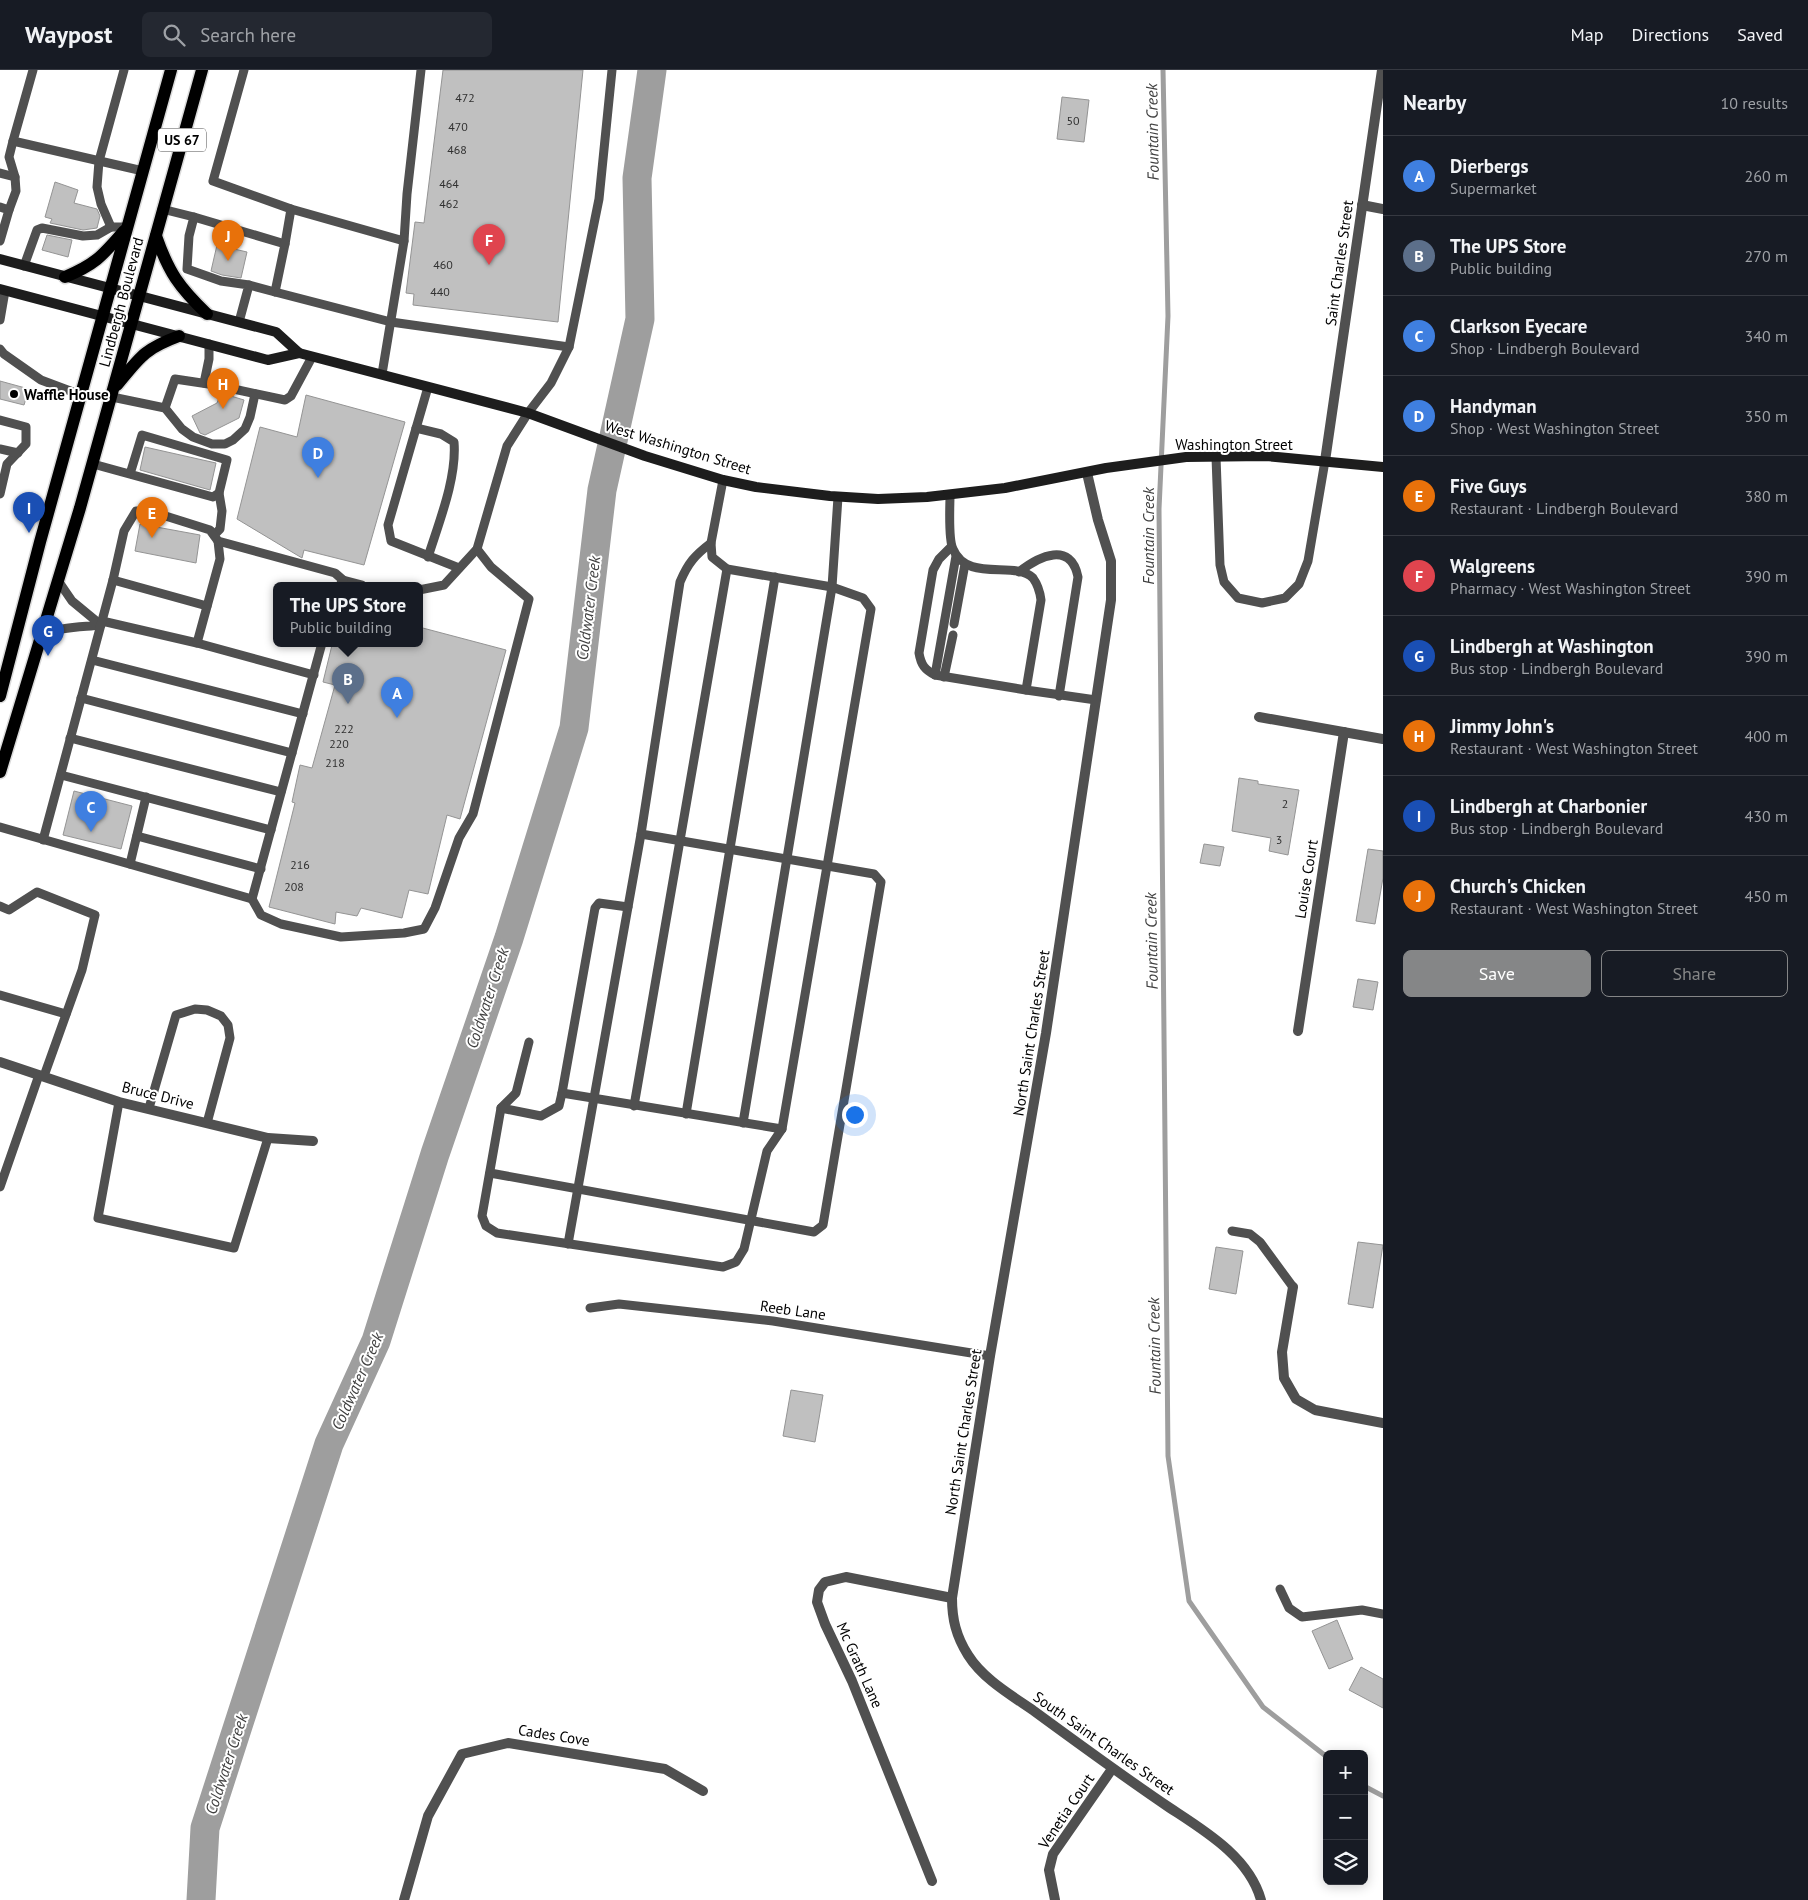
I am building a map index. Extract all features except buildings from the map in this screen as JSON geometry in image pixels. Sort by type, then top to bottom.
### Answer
[{"type":"main road","name":"Lindbergh Boulevard","points":[[0,696],[4,666],[171,70]]},
{"type":"main road","name":"Lindbergh Boulevard","points":[[0,772],[44,632],[93,464],[202,70]]},
{"type":"main road","points":[[65,277],[86,268],[100,258],[127,227]]},
{"type":"main road","points":[[156,236],[164,261],[174,279],[185,293],[207,314]]},
{"type":"main road","name":"West Washington Street","points":[[0,259],[276,332],[299,353],[528,413],[645,456],[723,480],[756,487],[878,499],[927,497],[1005,488],[1087,473]]},
{"type":"main road","name":"West Washington Street","points":[[3,290],[268,360],[299,353]]},
{"type":"main road","points":[[113,393],[144,353],[157,344],[179,336]]},
{"type":"main road","name":"Washington Street","points":[[1087,473],[1106,468],[1186,457],[1266,456],[1383,467]]},
{"type":"street","name":"Saint Charles Street","points":[[1325,461],[1382,70]]},
{"type":"street","points":[[1362,205],[1383,208]]},
{"type":"street","name":"North Saint Charles Street","points":[[952,1598],[990,1356],[1045,1043],[1111,600],[1111,560],[1098,520],[1087,473]]},
{"type":"street","points":[[1259,717],[1383,739]]},
{"type":"street","name":"Louise Court","points":[[1298,1031],[1344,732]]},
{"type":"street","name":"Bruce Drive","points":[[0,1062],[119,1102],[207,1124],[268,1138],[313,1140]]},
{"type":"street","points":[[1293,1287],[1282,1352],[1284,1378],[1296,1399],[1315,1410],[1383,1423]]},
{"type":"street","name":"Mc Grath Lane","points":[[932,1881],[856,1690],[825,1624],[817,1602],[819,1590],[825,1582],[846,1577],[952,1598]]},
{"type":"street","name":"South Saint Charles Street","points":[[952,1598],[955,1631],[968,1656],[988,1677],[1112,1769],[1218,1841],[1236,1857],[1262,1900]]},
{"type":"street","name":"Cades Cove","points":[[404,1900],[428,1816],[462,1754],[508,1743],[665,1769],[703,1790]]},
{"type":"street","name":"Venetia Court","points":[[1055,1900],[1049,1870],[1053,1854],[1112,1769]]},
{"type":"lane","points":[[0,241],[5,209],[16,191],[15,177],[9,157],[32,70]]},
{"type":"lane","points":[[111,227],[101,204],[97,187],[99,161],[124,70]]},
{"type":"lane","points":[[244,70],[213,181],[291,209],[404,241]]},
{"type":"lane","points":[[382,374],[404,241],[407,194],[421,70]]},
{"type":"lane","points":[[423,589],[444,585],[477,549],[508,446],[528,413],[552,383],[569,347],[599,199],[612,70]]},
{"type":"lane","points":[[13,141],[143,170]]},
{"type":"lane","points":[[0,173],[15,177]]},
{"type":"lane","points":[[275,292],[291,209]]},
{"type":"lane","points":[[162,210],[194,217],[285,244]]},
{"type":"lane","points":[[194,217],[189,236],[187,269],[221,281],[275,292],[391,322],[569,347]]},
{"type":"lane","points":[[24,266],[37,230],[42,228],[83,236],[97,235],[111,227],[127,227]]},
{"type":"lane","points":[[239,322],[249,286]]},
{"type":"lane","points":[[0,320],[3,290]]},
{"type":"lane","points":[[204,383],[209,359],[209,344]]},
{"type":"lane","points":[[0,349],[4,354],[41,380],[81,395]]},
{"type":"lane","points":[[165,408],[174,379],[204,383],[285,400],[292,396],[312,357]]},
{"type":"lane","points":[[428,387],[388,525],[391,541],[459,568]]},
{"type":"lane","points":[[113,393],[165,408],[182,429],[193,437],[212,444],[225,444],[245,429],[255,394]]},
{"type":"lane","points":[[0,420],[26,427],[26,444],[7,464],[0,494]]},
{"type":"lane","points":[[416,428],[441,434],[454,442],[455,455],[447,493],[428,557]]},
{"type":"lane","points":[[130,474],[142,435],[227,460],[219,493],[222,511],[220,529],[216,538]]},
{"type":"lane","points":[[0,449],[18,453]]},
{"type":"lane","points":[[1216,457],[1220,565],[1224,582],[1238,598],[1262,603],[1285,598],[1299,584],[1308,561],[1325,461]]},
{"type":"lane","points":[[93,464],[213,497],[219,493]]},
{"type":"lane","points":[[529,1042],[516,1094],[502,1108],[482,1216],[486,1226],[497,1233],[723,1267],[736,1262],[744,1249],[767,1151],[782,1129],[871,609],[863,598],[832,587],[727,569],[712,557],[711,543],[723,480]]},
{"type":"lane","points":[[950,495],[951,547],[956,556],[965,564],[981,569],[1019,572],[1031,577],[1039,587],[1041,600],[1026,690]]},
{"type":"lane","points":[[743,1123],[832,587],[838,496]]},
{"type":"lane","points":[[43,840],[102,623],[124,531],[136,511],[156,513],[210,530],[216,538],[220,559],[197,643]]},
{"type":"lane","points":[[216,538],[335,574],[341,582]]},
{"type":"lane","points":[[568,1244],[641,834],[680,582],[686,566],[711,543]]},
{"type":"lane","points":[[951,547],[939,558],[933,570],[919,653],[920,662],[925,670],[940,676],[1059,696],[1096,700]]},
{"type":"lane","points":[[0,827],[252,899],[262,915],[281,924],[340,937],[404,933],[424,929],[435,908],[459,838],[473,814],[529,599],[491,568],[477,549]]},
{"type":"lane","points":[[1019,572],[1043,557],[1057,554],[1068,558],[1076,567],[1078,577],[1059,696]]},
{"type":"lane","points":[[940,676],[956,556]]},
{"type":"lane","points":[[954,624],[965,564]]},
{"type":"lane","points":[[634,1106],[727,569]]},
{"type":"lane","points":[[686,1114],[775,577]]},
{"type":"lane","points":[[113,580],[208,606]]},
{"type":"lane","points":[[59,582],[72,601],[102,623]]},
{"type":"lane","points":[[44,632],[59,628],[76,628],[102,623],[197,643],[314,675]]},
{"type":"lane","points":[[940,676],[953,635]]},
{"type":"lane","points":[[252,899],[321,647]]},
{"type":"lane","points":[[92,660],[303,714]]},
{"type":"lane","points":[[81,698],[292,753]]},
{"type":"lane","points":[[70,738],[282,792]]},
{"type":"lane","points":[[61,775],[271,830]]},
{"type":"lane","points":[[130,864],[146,797]]},
{"type":"lane","points":[[490,1173],[814,1232],[823,1225],[881,882],[874,874],[641,834]]},
{"type":"lane","points":[[137,836],[261,869]]},
{"type":"lane","points":[[0,906],[8,910],[37,892],[95,915],[79,978],[0,1187]]},
{"type":"lane","points":[[502,1108],[541,1116],[560,1106],[595,908],[599,903],[628,907]]},
{"type":"lane","points":[[0,995],[66,1014]]},
{"type":"lane","points":[[149,1108],[176,1015],[195,1009],[207,1010],[221,1016],[228,1025],[230,1038],[207,1124]]},
{"type":"lane","points":[[562,1093],[782,1129]]},
{"type":"lane","points":[[119,1102],[98,1218],[234,1248],[268,1138]]},
{"type":"lane","points":[[1232,1231],[1250,1234],[1260,1242],[1293,1287]]},
{"type":"lane","name":"Reeb Lane","points":[[590,1308],[619,1304],[773,1322],[990,1356]]},
{"type":"lane","points":[[1280,1589],[1289,1608],[1302,1617],[1362,1610],[1383,1614]]},
{"type":"waterway","name":"Coldwater Creek","points":[[201,1900],[205,1828],[329,1444],[376,1341],[435,1154],[509,938],[574,728],[602,490],[640,319],[637,178],[652,70]]},
{"type":"waterway","name":"Fountain Creek","points":[[1163,70],[1168,316],[1159,509],[1168,1456],[1189,1601],[1263,1707],[1323,1754]]},
{"type":"waterway","name":"Fountain Creek","points":[[1368,1788],[1383,1796]]},
{"type":"place","name":"Church's Chicken","points":[[228,261]]},
{"type":"place","name":"Walgreens","points":[[489,265]]},
{"type":"place","name":"Waffle House","points":[[14,394]]},
{"type":"place","name":"Jimmy John's","points":[[223,409]]},
{"type":"place","name":"Handyman","points":[[318,478]]},
{"type":"place","name":"Lindbergh at Charbonier","points":[[29,533]]},
{"type":"place","name":"Five Guys","points":[[152,538]]},
{"type":"place","name":"Lindbergh at Washington","points":[[48,656]]},
{"type":"place","name":"The UPS Store","points":[[348,704]]},
{"type":"place","name":"Dierbergs","points":[[397,718]]},
{"type":"place","name":"Clarkson Eyecare","points":[[91,832]]}]
